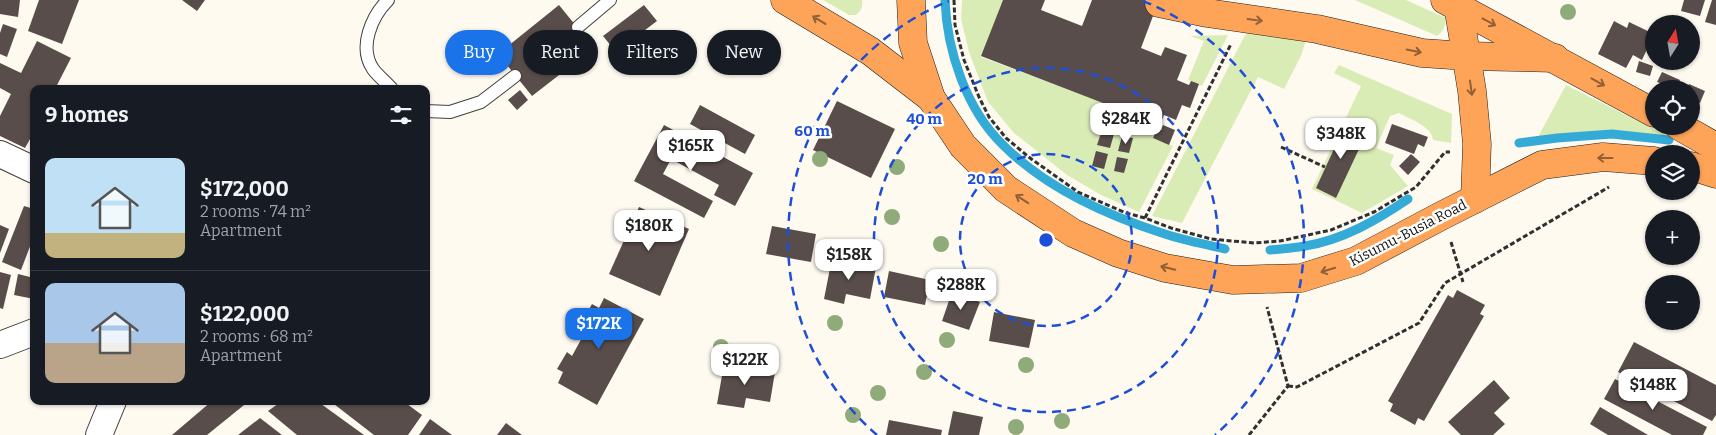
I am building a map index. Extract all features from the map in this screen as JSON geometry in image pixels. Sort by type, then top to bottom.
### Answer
[{"type":"highway","points":[[785,0],[870,51],[931,98]]},
{"type":"highway","name":"Kisumu-Busia Road","points":[[909,1],[913,43],[931,98],[963,146],[1006,189],[1074,233],[1118,253],[1165,268],[1233,280],[1301,278],[1356,262],[1542,165],[1602,157],[1645,160]]},
{"type":"highway","points":[[1452,3],[1466,56],[1472,91],[1477,152],[1474,199]]},
{"type":"highway","points":[[1452,3],[1645,107]]},
{"type":"highway","points":[[1159,4],[1317,29],[1422,53],[1555,58]]},
{"type":"highway","points":[[1695,135],[1716,147]]},
{"type":"highway","points":[[1700,169],[1716,174]]},
{"type":"street","points":[[0,154],[30,168]]},
{"type":"street","points":[[0,344],[30,333]]},
{"type":"street","points":[[99,435],[112,405]]},
{"type":"lane","points":[[388,0],[368,30],[366,49],[372,68],[388,85]]},
{"type":"lane","points":[[578,27],[610,0]]},
{"type":"lane","points":[[430,111],[450,112],[481,102],[515,76]]},
{"type":"path","points":[[954,0],[955,25],[964,60],[978,97],[989,117],[1006,138],[1030,158],[1078,192],[1126,213],[1171,228],[1211,239],[1254,242],[1280,241],[1331,230],[1374,212],[1416,187],[1445,152],[1477,152]]},
{"type":"path","points":[[1144,218],[1244,18]]},
{"type":"path","points":[[1281,147],[1326,167]]},
{"type":"path","points":[[1288,386],[1297,387],[1419,323],[1445,282],[1610,186]]},
{"type":"path","points":[[1443,215],[1463,282]]},
{"type":"path","points":[[1260,280],[1288,386]]},
{"type":"path","points":[[1249,435],[1288,386]]},
{"type":"green space","points":[[823,0],[862,0],[862,5],[856,15],[849,15]]},
{"type":"green space","points":[[962,0],[1003,0],[981,57],[1136,115],[1134,122],[1157,129],[1153,138],[1173,146],[1139,212],[1101,195],[1067,175],[1014,133],[988,102],[969,52],[961,19]]},
{"type":"green space","points":[[1355,0],[1406,0],[1446,18],[1445,26],[1437,36]]},
{"type":"green space","points":[[1249,30],[1306,40],[1301,56],[1284,89],[1258,77],[1182,223],[1152,216],[1244,37]]},
{"type":"green space","points":[[1228,35],[1202,86],[1188,80],[1204,41],[1190,36]]},
{"type":"green space","points":[[1339,65],[1452,114],[1451,143],[1433,140],[1432,135],[1425,127],[1399,113],[1390,116],[1376,148],[1394,155],[1390,165],[1408,186],[1362,213],[1312,189],[1361,86],[1334,73]]},
{"type":"green space","points":[[1566,85],[1645,124],[1645,134],[1610,130],[1538,137]]},
{"type":"building","points":[[0,0],[20,0],[18,17],[0,14]]},
{"type":"building","points":[[39,0],[79,0],[62,44],[28,31]]},
{"type":"building","points":[[182,0],[205,0],[197,11]]},
{"type":"building","points":[[1003,0],[1045,0],[1041,10],[1082,26],[1092,0],[1159,0],[1141,48],[1161,56],[1165,47],[1187,55],[1177,80],[1189,85],[1191,81],[1199,84],[1190,108],[1182,105],[1176,120],[1164,115],[1160,125],[981,56]]},
{"type":"building","points":[[1684,0],[1705,0],[1700,16],[1681,11]]},
{"type":"building","points":[[1712,0],[1716,0],[1716,25],[1705,22]]},
{"type":"building","points":[[559,5],[579,30],[528,30]]},
{"type":"building","points":[[644,5],[657,21],[645,30],[611,30]]},
{"type":"building","points":[[1614,21],[1627,28],[1629,22],[1645,30],[1645,54],[1642,60],[1633,55],[1626,68],[1598,54]]},
{"type":"building","points":[[3,24],[17,29],[7,57],[0,54],[0,33]]},
{"type":"building","points":[[608,32],[608,42],[603,36]]},
{"type":"building","points":[[523,34],[523,75],[559,75],[532,96],[513,73],[513,42]]},
{"type":"building","points":[[37,41],[71,58],[57,85],[30,85],[30,139],[25,148],[0,136],[0,116],[11,94],[0,88],[0,63],[21,73]]},
{"type":"building","points":[[1639,61],[1645,63],[1645,70],[1652,70],[1650,76],[1636,72]]},
{"type":"building","points":[[1662,72],[1680,80],[1658,80]]},
{"type":"building","points":[[1700,89],[1705,91],[1700,103]]},
{"type":"building","points":[[520,90],[528,100],[517,110],[508,100]]},
{"type":"building","points":[[837,101],[895,129],[871,178],[813,150]]},
{"type":"building","points":[[700,105],[755,135],[745,154],[690,124]]},
{"type":"building","points":[[1346,123],[1367,132],[1336,198],[1316,188]]},
{"type":"building","points":[[1392,124],[1428,137],[1424,147],[1418,144],[1414,154],[1385,143]]},
{"type":"building","points":[[664,125],[753,173],[735,206],[714,195],[719,185],[671,159],[663,174],[713,201],[704,218],[634,181]]},
{"type":"building","points":[[1163,125],[1175,130],[1169,145],[1153,138],[1157,129],[1161,130]]},
{"type":"building","points":[[1102,130],[1114,134],[1110,148],[1097,145]]},
{"type":"building","points":[[1122,136],[1133,138],[1129,153],[1118,151]]},
{"type":"building","points":[[1096,151],[1108,154],[1104,169],[1092,166]]},
{"type":"building","points":[[1411,154],[1420,162],[1408,175],[1399,166]]},
{"type":"building","points":[[1117,157],[1128,159],[1124,173],[1114,171]]},
{"type":"building","points":[[24,206],[30,208],[30,246],[21,270],[2,262]]},
{"type":"building","points":[[639,207],[689,229],[660,296],[609,274]]},
{"type":"building","points":[[0,225],[9,229],[0,253]]},
{"type":"building","points":[[772,226],[816,234],[811,262],[766,254]]},
{"type":"building","points":[[832,258],[876,267],[870,299],[846,294],[844,304],[824,299]]},
{"type":"building","points":[[889,271],[930,280],[925,305],[884,297]]},
{"type":"building","points":[[0,272],[11,275],[3,309],[0,308]]},
{"type":"building","points":[[18,274],[30,277],[30,298],[14,295]]},
{"type":"building","points":[[1457,290],[1485,305],[1480,314],[1484,316],[1424,421],[1418,418],[1415,425],[1390,411],[1393,404],[1388,401],[1448,295],[1453,298]]},
{"type":"building","points":[[952,292],[980,302],[969,330],[942,321]]},
{"type":"building","points":[[604,298],[644,319],[597,405],[558,383],[563,372],[557,369],[567,352],[572,356],[589,325],[582,322],[592,304],[599,308]]},
{"type":"building","points":[[994,312],[1035,320],[1029,348],[989,341]]},
{"type":"building","points":[[1634,342],[1716,385],[1716,415],[1712,421],[1618,372]]},
{"type":"building","points":[[724,364],[775,372],[770,402],[746,398],[744,408],[717,404]]},
{"type":"building","points":[[1615,379],[1707,427],[1703,435],[1672,435],[1604,399]]},
{"type":"building","points":[[1494,380],[1510,398],[1494,413],[1505,424],[1493,435],[1461,435],[1448,422]]},
{"type":"building","points":[[207,405],[244,405],[207,435],[172,435]]},
{"type":"building","points":[[276,405],[323,405],[364,435],[297,435],[268,411]]},
{"type":"building","points":[[335,405],[408,405],[422,415],[408,435],[374,435]]},
{"type":"building","points":[[1600,407],[1648,435],[1608,435],[1590,424]]},
{"type":"building","points":[[953,411],[983,417],[979,435],[948,435]]},
{"type":"building","points":[[260,418],[282,435],[238,435]]},
{"type":"building","points":[[430,419],[452,435],[419,435]]},
{"type":"building","points":[[889,420],[942,430],[941,435],[886,435]]},
{"type":"building","points":[[506,423],[522,435],[497,435]]},
{"type":"waterway","points":[[945,0],[954,59],[961,78],[979,114],[990,131],[1003,145],[1057,187],[1119,218],[1185,240],[1225,249]]},
{"type":"waterway","points":[[1519,143],[1612,134],[1669,140]]},
{"type":"waterway","points":[[1270,250],[1305,246],[1333,239],[1372,222],[1408,199]]}]
